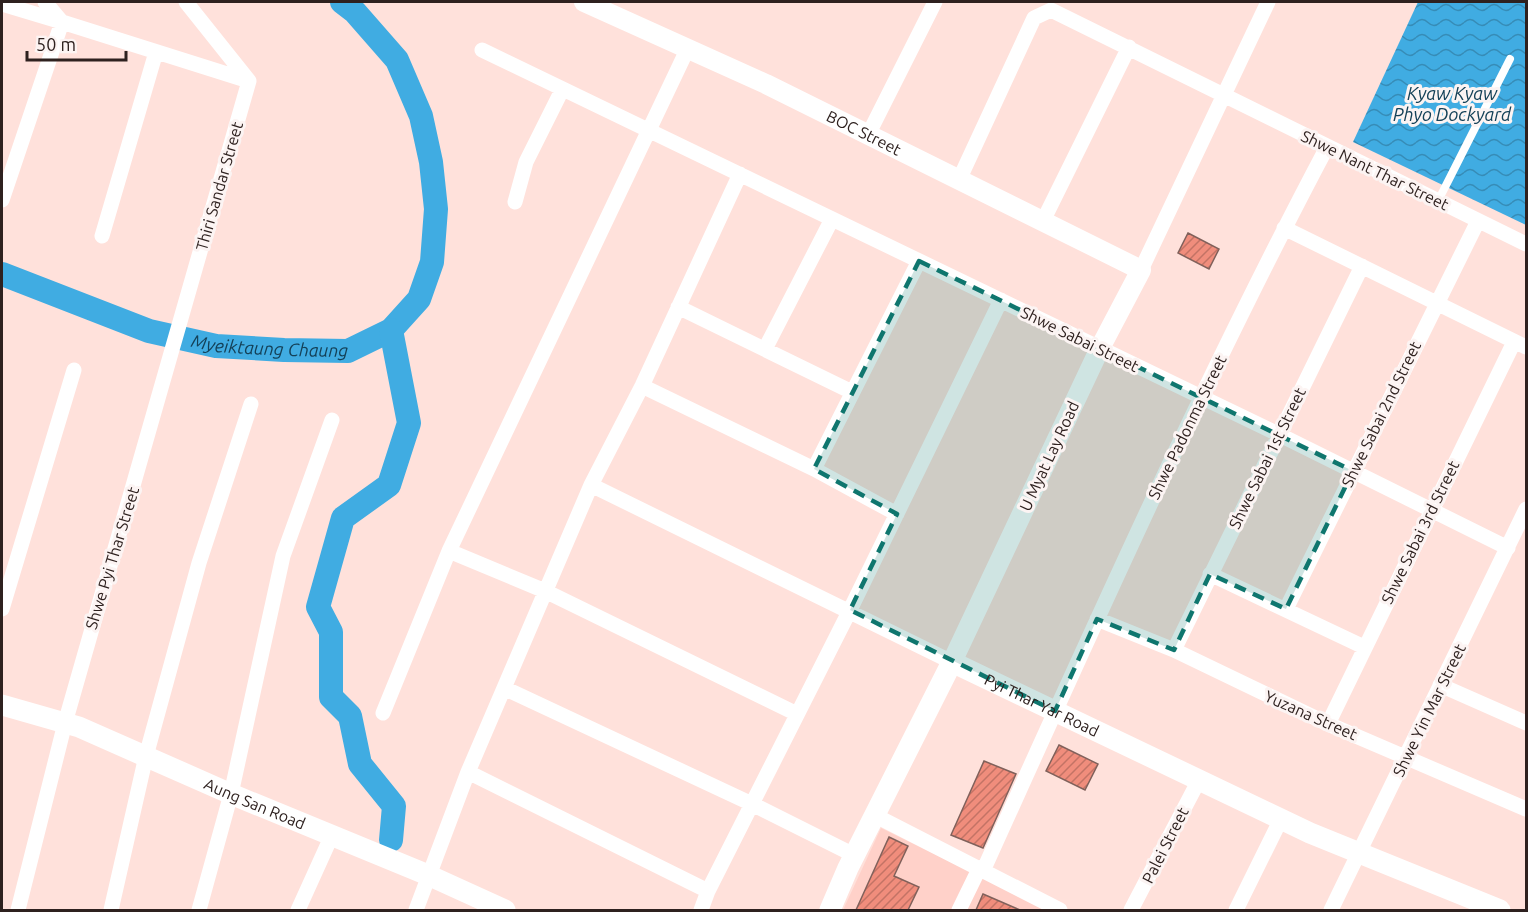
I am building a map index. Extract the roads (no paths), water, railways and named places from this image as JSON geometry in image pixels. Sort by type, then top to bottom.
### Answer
[{"type":"main road","name":"Pyi Thar Yar Road","points":[[952,662],[1359,855],[1500,910]]},
{"type":"main road","name":"U Myat Lay Road","points":[[830,910],[854,855],[952,662]]},
{"type":"main road","name":"Aung San Road","points":[[2,705],[65,723],[146,756],[231,794],[428,875],[505,910]]},
{"type":"street","points":[[45,2],[62,22]]},
{"type":"street","points":[[186,2],[249,81]]},
{"type":"street","name":"BOC Street","points":[[584,2],[766,84],[1141,270]]},
{"type":"street","points":[[868,135],[935,2]]},
{"type":"street","name":"U Myat Lay Road","points":[[952,662],[1100,348],[1141,270],[1224,94],[1263,3]]},
{"type":"street","points":[[2,4],[249,81]]},
{"type":"street","name":"Shwe Nant Thar Street","points":[[958,180],[1034,18],[1051,10],[1527,244]]},
{"type":"street","points":[[2,200],[62,22]]},
{"type":"street","points":[[1042,221],[1129,47]]},
{"type":"street","points":[[383,713],[448,550],[687,50]]},
{"type":"street","name":"Shwe Sabai Street","points":[[482,51],[1278,434],[1508,548]]},
{"type":"street","points":[[102,236],[156,52]]},
{"type":"street","name":"Thiri Sandar Street","points":[[161,394],[249,81]]},
{"type":"street","points":[[515,202],[526,162],[562,90]]},
{"type":"street","name":"Shwe Padonma Street","points":[[959,910],[981,870],[1201,398],[1284,228],[1327,147]]},
{"type":"street","points":[[416,910],[468,772],[544,591],[591,485],[642,386],[740,174]]},
{"type":"street","points":[[765,349],[832,219]]},
{"type":"street","name":"Shwe Sabai 2nd Street","points":[[1286,609],[1478,221]]},
{"type":"street","points":[[1284,228],[1520,344]]},
{"type":"street","points":[[814,469],[919,261]]},
{"type":"street","name":"Shwe Sabai 1st Street","points":[[1174,650],[1362,266]]},
{"type":"street","points":[[701,910],[708,891],[850,610],[1001,300]]},
{"type":"street","points":[[678,306],[852,392]]},
{"type":"street","name":"Shwe Sabai 3rd Street","points":[[1328,724],[1430,510],[1520,344]]},
{"type":"street","points":[[2,609],[74,370]]},
{"type":"street","points":[[642,386],[814,469],[897,514]]},
{"type":"street","name":"Shwe Pyi Thar Street","points":[[18,910],[65,723],[161,394]]},
{"type":"street","points":[[111,910],[146,756],[199,563],[251,404]]},
{"type":"street","points":[[199,910],[231,794],[283,556],[332,420]]},
{"type":"street","name":"Pyi Thar Yar Road","points":[[591,485],[952,662]]},
{"type":"street","name":"Shwe Yin Mar Street","points":[[1331,910],[1527,509]]},
{"type":"street","points":[[448,550],[544,591],[797,714]]},
{"type":"street","points":[[1210,574],[1364,647]]},
{"type":"street","name":"Yuzana Street","points":[[1097,619],[1174,650],[1328,724],[1527,809]]},
{"type":"street","points":[[1440,685],[1527,723]]},
{"type":"street","points":[[504,688],[752,804],[854,855]]},
{"type":"street","points":[[468,772],[708,891]]},
{"type":"street","name":"Palei Street","points":[[1131,910],[1199,780]]},
{"type":"street","points":[[874,815],[1060,910]]},
{"type":"street","points":[[1236,910],[1281,819]]},
{"type":"street","points":[[298,910],[332,835]]},
{"type":"lane","points":[[1438,201],[1510,59]]},
{"type":"water","name":"Kyaw Kyaw Phyo Dockyard","points":[[1418,2],[1526,2],[1526,225],[1353,142]]},
{"type":"waterway","name":"Myeiktaung Chaung","points":[[2,274],[149,331],[216,346],[348,351],[391,330],[419,299],[432,262],[436,209],[431,162],[421,116],[397,60],[355,12],[342,2]]},
{"type":"waterway","points":[[391,330],[409,423],[389,485],[343,518],[318,607],[331,632],[331,697],[350,716],[360,764],[394,806],[391,840]]}]
